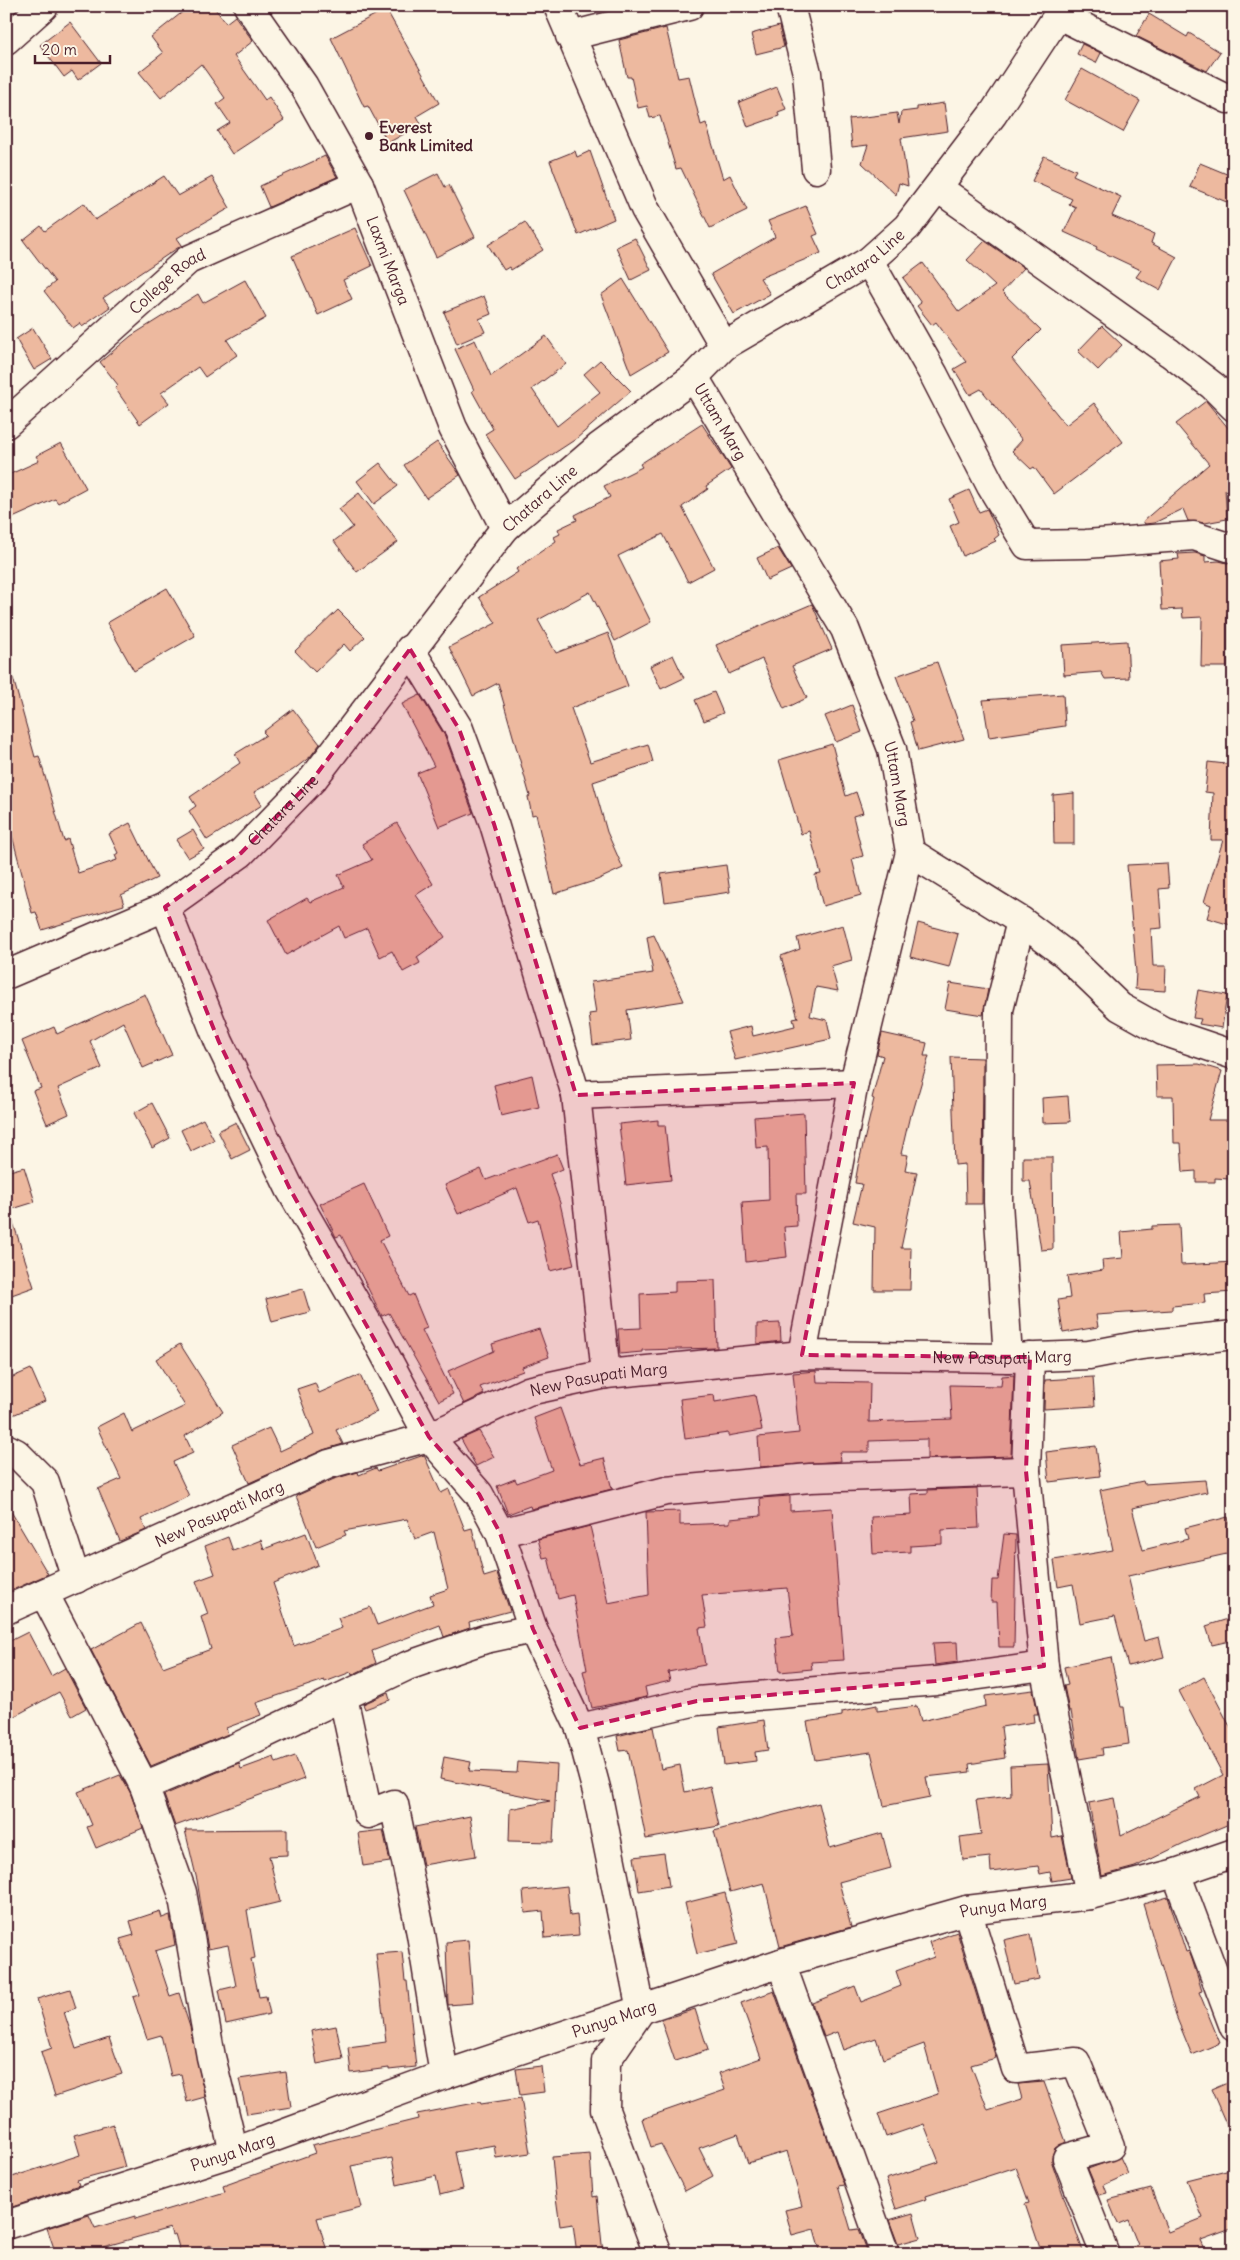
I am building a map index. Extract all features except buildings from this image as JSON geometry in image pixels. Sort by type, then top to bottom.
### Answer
[{"type":"street","points":[[6,40],[44,6]]},
{"type":"street","name":"Laxmi Marga","points":[[248,6],[304,86],[359,184],[454,428],[505,528]]},
{"type":"street","points":[[558,6],[645,209],[724,346]]},
{"type":"street","points":[[570,36],[689,6]]},
{"type":"street","points":[[790,6],[806,73],[816,169]]},
{"type":"street","points":[[1061,11],[1228,99]]},
{"type":"street","name":"Chatara Line","points":[[6,975],[165,907],[241,853],[313,778],[410,649],[505,528],[600,447],[694,377],[724,346],[870,261],[907,227],[993,114],[1061,11]]},
{"type":"street","name":"College Road","points":[[6,424],[188,260],[359,184]]},
{"type":"street","points":[[938,188],[1170,353],[1213,386],[1234,407]]},
{"type":"street","points":[[870,261],[934,375],[991,486],[1027,545],[1086,544],[1194,536],[1234,549]]},
{"type":"street","name":"Uttam Marg","points":[[694,377],[845,629],[892,749],[910,852]]},
{"type":"street","points":[[410,649],[459,729],[497,833],[576,1095],[606,1374]]},
{"type":"street","points":[[802,1355],[854,1083],[910,852],[1021,922],[1065,954],[1120,1007],[1163,1031],[1234,1056]]},
{"type":"street","points":[[165,907],[218,1042],[290,1189],[375,1336],[429,1436],[479,1494],[500,1532],[533,1629],[580,1728],[597,1792],[641,2010],[606,2061],[605,2110],[658,2254]]},
{"type":"street","points":[[1021,922],[999,1010],[998,1202],[1019,1357],[1026,1471],[1044,1666],[1090,1895]]},
{"type":"street","points":[[576,1095],[854,1083]]},
{"type":"street","name":"New Pasupati Marg","points":[[6,1610],[329,1464],[429,1436],[528,1391],[606,1374],[802,1355],[1019,1357],[1090,1355],[1141,1345],[1234,1335]]},
{"type":"street","points":[[6,1448],[16,1453],[45,1482],[76,1579]]},
{"type":"street","points":[[500,1532],[666,1491],[810,1478],[1026,1471]]},
{"type":"street","points":[[44,1594],[144,1786],[182,1892],[211,2057],[234,2152]]},
{"type":"street","points":[[144,1786],[237,1747],[407,1666],[485,1639],[533,1629]]},
{"type":"street","points":[[580,1728],[697,1701],[936,1681],[1044,1666]]},
{"type":"street","points":[[343,1697],[368,1814],[394,1804],[421,1934],[444,2074]]},
{"type":"street","name":"Punya Marg","points":[[6,2225],[234,2152],[444,2074],[781,1963],[967,1910],[1090,1895],[1176,1873],[1234,1853]]},
{"type":"street","points":[[1176,1873],[1234,2027]]},
{"type":"street","points":[[967,1910],[1016,2069],[1076,2062],[1110,2146],[1067,2158],[1105,2254]]},
{"type":"street","points":[[781,1963],[885,2254]]},
{"type":"highlighted area","points":[[410,649],[459,729],[494,824],[576,1095],[854,1083],[802,1355],[1030,1357],[1026,1471],[1044,1666],[936,1681],[697,1701],[580,1728],[533,1629],[500,1533],[479,1494],[429,1437],[290,1189],[219,1042],[165,907],[241,853],[313,779]]},
{"type":"place","name":"Everest Bank Limited","points":[[369,136]]}]
